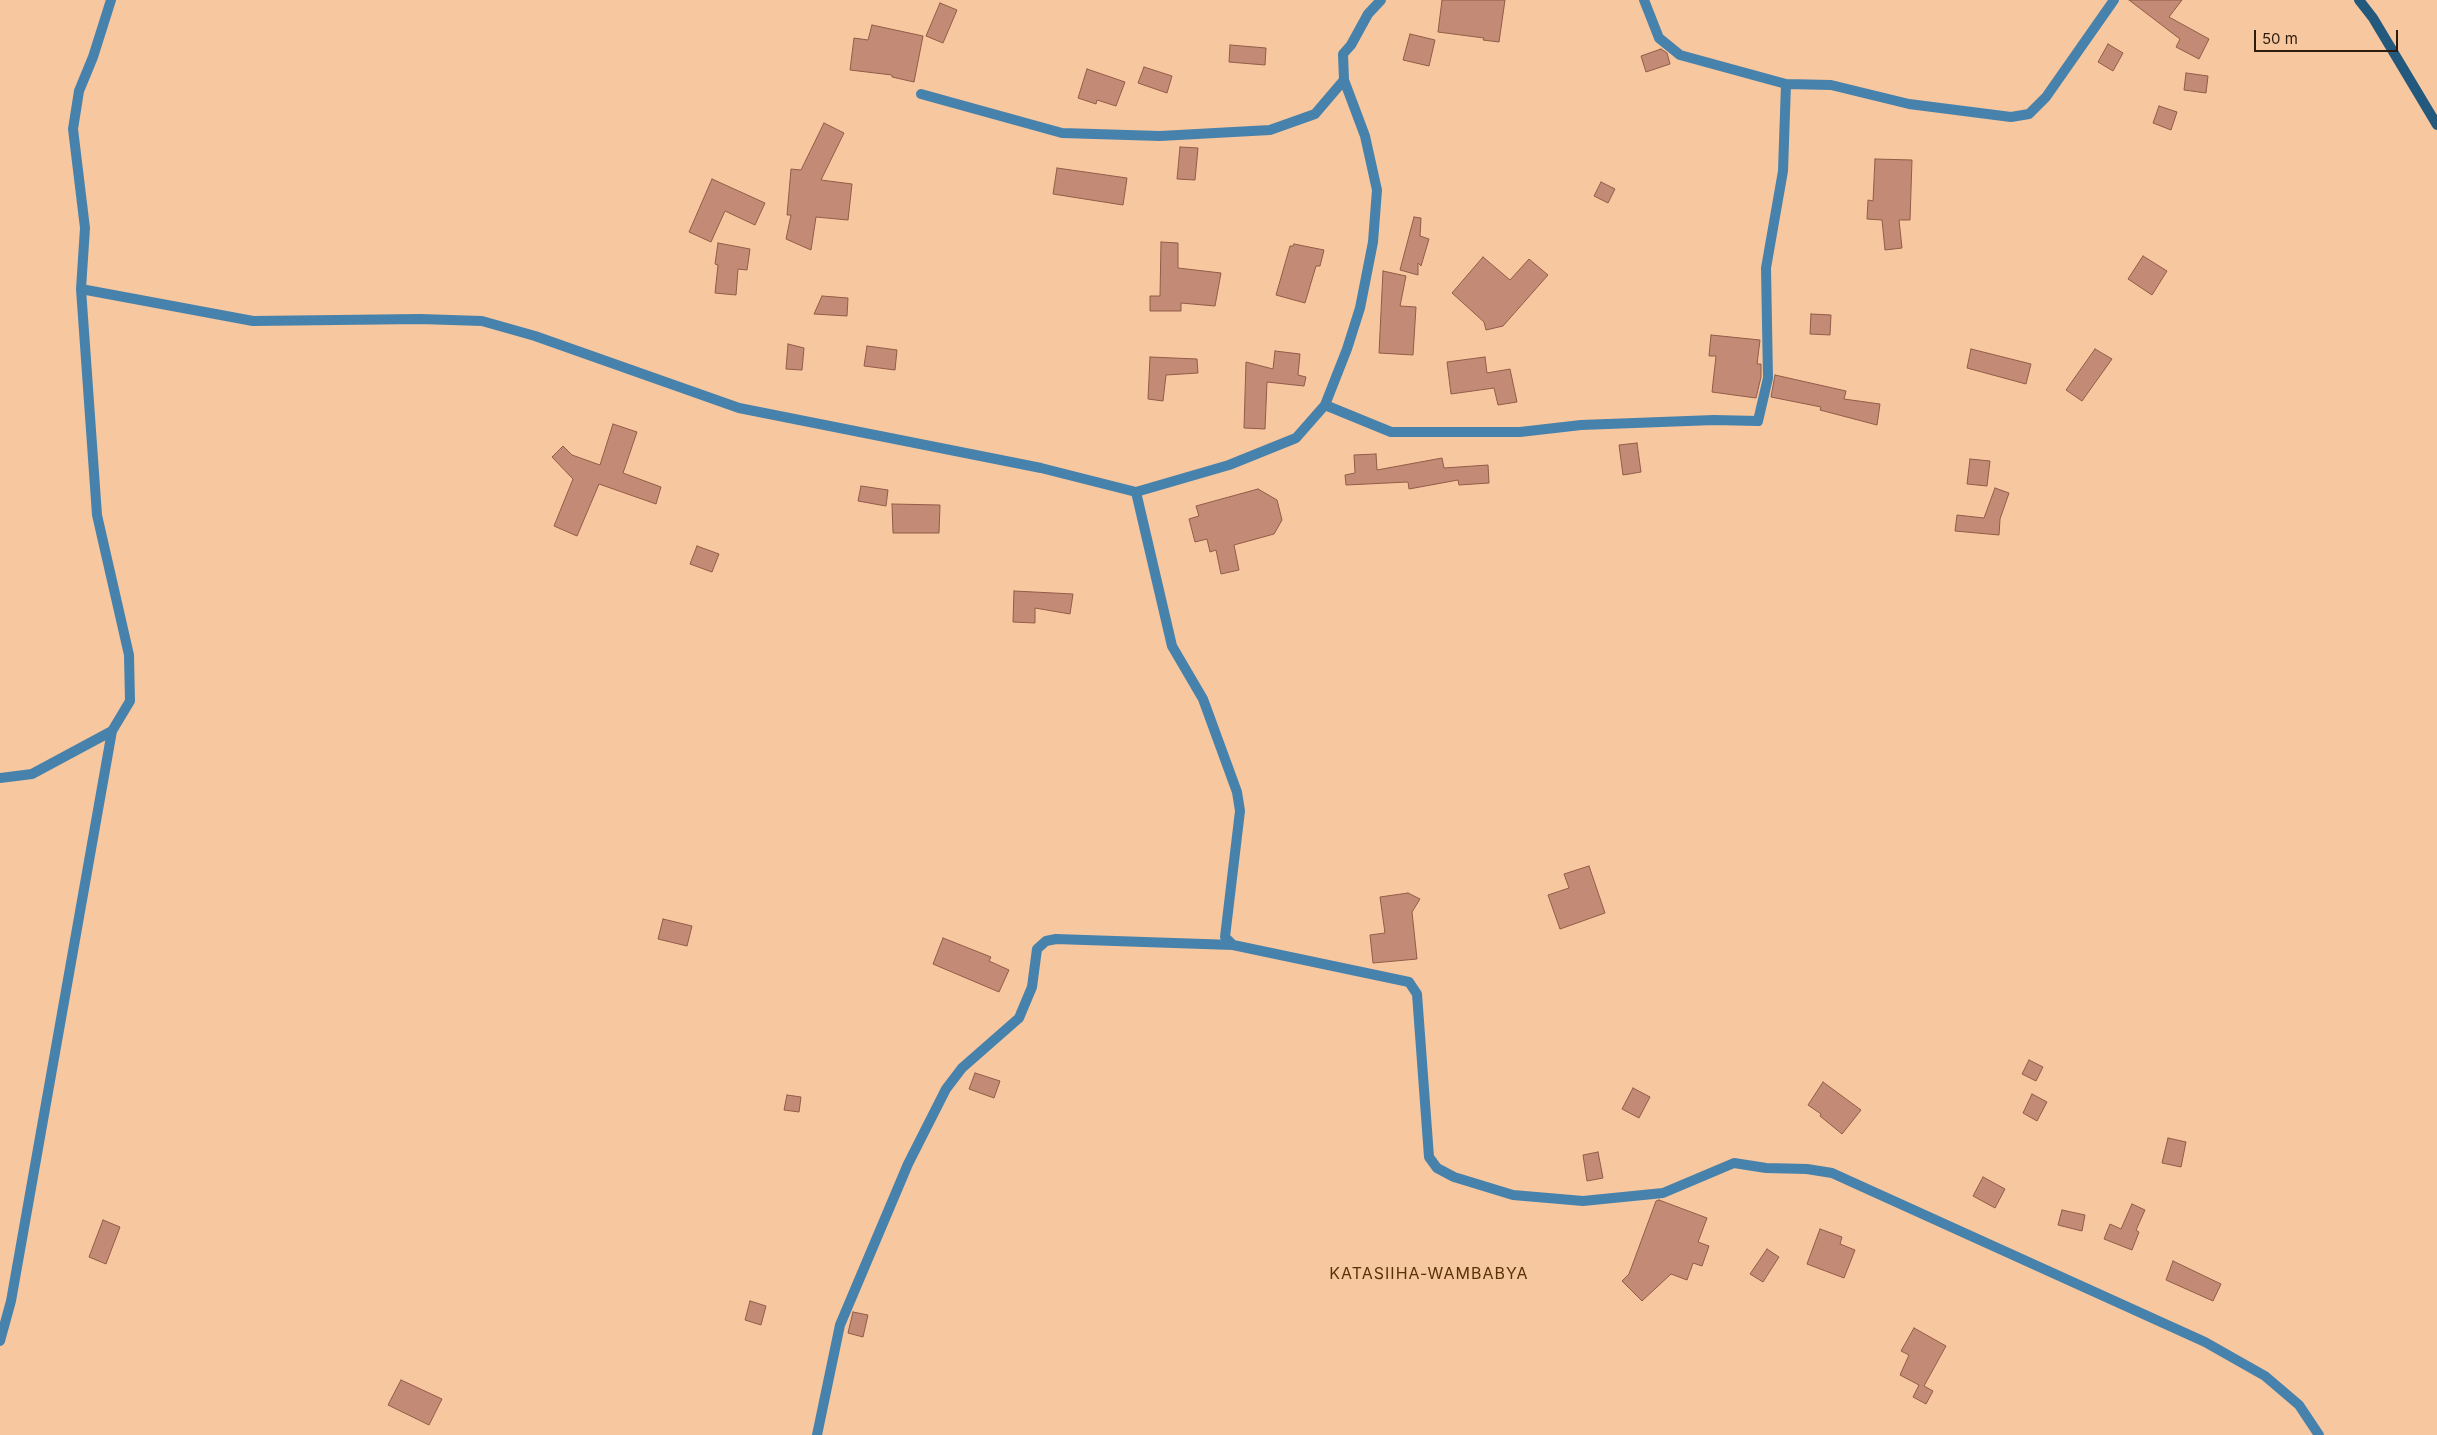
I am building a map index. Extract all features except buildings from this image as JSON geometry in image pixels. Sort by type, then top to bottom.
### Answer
[{"type":"street","points":[[0,1341],[11,1301],[112,731],[130,701],[129,655],[97,516],[81,289],[85,228],[73,129],[79,91],[111,0]]},
{"type":"street","points":[[81,289],[253,321],[420,319],[482,321],[535,336],[739,408],[1040,468],[1136,492],[1229,465],[1296,438],[1325,405],[1347,349],[1360,308],[1373,242],[1377,190],[1364,136],[1344,80],[1343,54],[1351,45],[1368,14],[1381,0]]},
{"type":"street","points":[[1644,0],[1659,38],[1680,55],[1786,84],[1831,85],[1909,104],[2011,117],[2029,114],[2046,98],[2114,0]]},
{"type":"street","points":[[2359,0],[2373,18],[2437,125]]},
{"type":"street","points":[[920,94],[1062,133],[1160,136],[1270,130],[1315,114],[1344,80]]},
{"type":"street","points":[[1325,405],[1391,432],[1520,432],[1580,425],[1758,421],[1768,378],[1766,268],[1783,171],[1786,84]]},
{"type":"street","points":[[1136,492],[1172,646],[1203,698],[1237,792],[1240,811],[1225,937],[1233,945]]},
{"type":"street","points":[[0,778],[32,774],[112,731]]},
{"type":"street","points":[[817,1435],[840,1325],[908,1164],[946,1089],[962,1068],[1020,1018],[1032,987],[1038,949],[1046,940],[1056,939],[1233,945],[1409,982],[1417,994],[1429,1157],[1437,1168],[1454,1177],[1513,1195],[1583,1202],[1663,1193],[1734,1163],[1766,1168],[1807,1169],[1832,1174],[2205,1342],[2265,1376],[2298,1405],[2319,1435]]},
{"type":"district","name":"KATASIIHA-WAMBABYA","points":[[1429,1274]]}]
